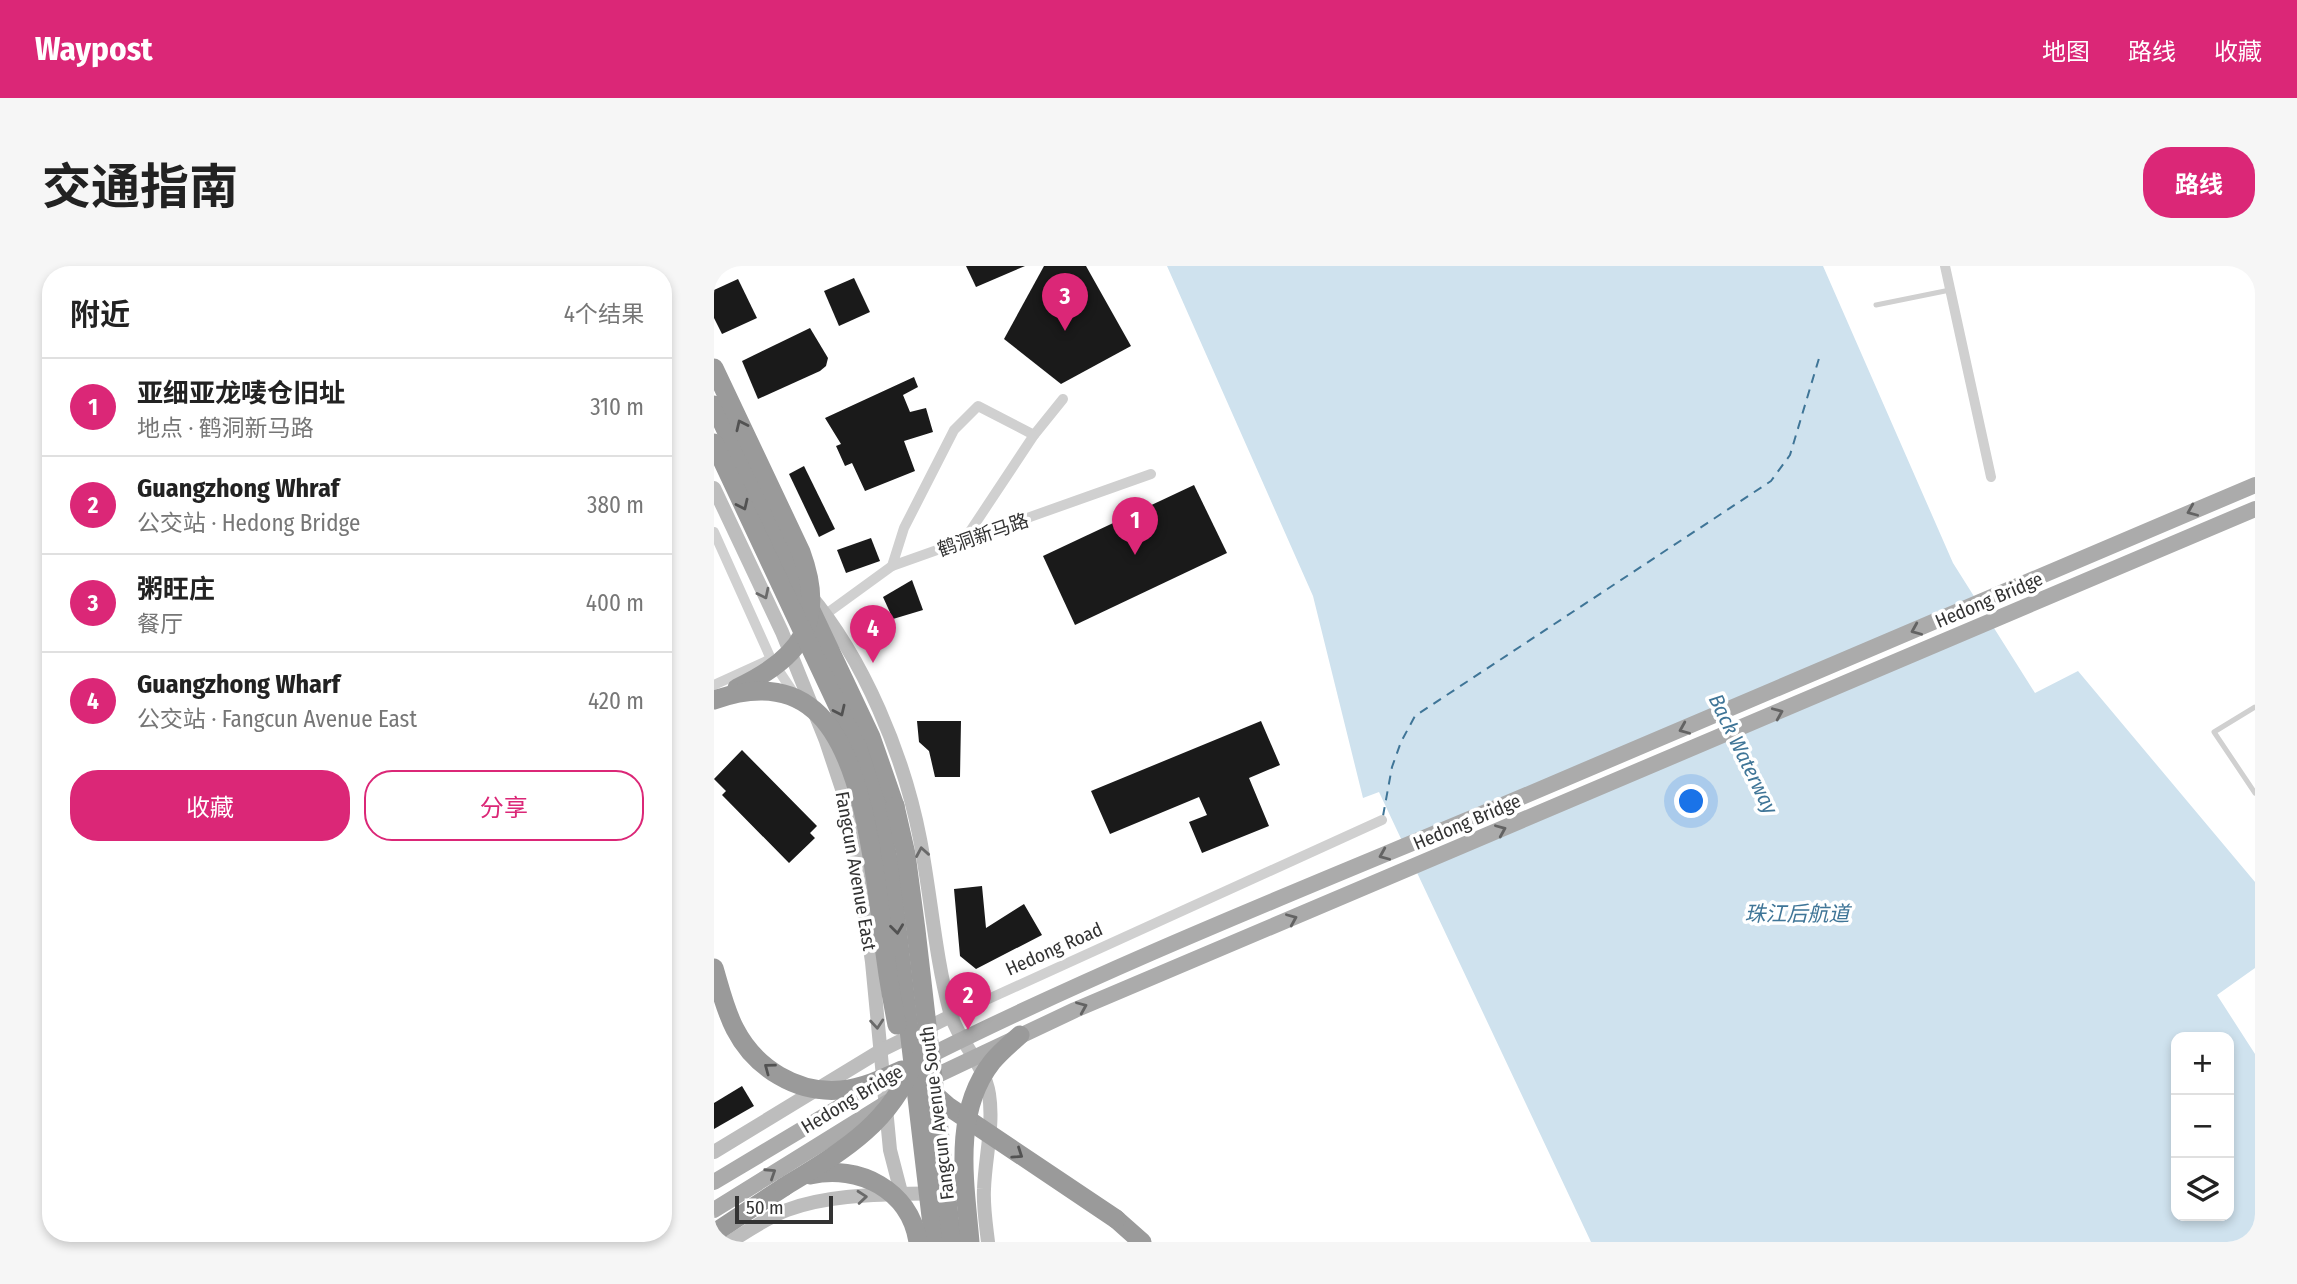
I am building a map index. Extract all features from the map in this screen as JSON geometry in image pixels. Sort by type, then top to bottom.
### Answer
[{"type":"highway","points":[[714,368],[801,552],[810,583],[811,604],[803,634],[786,657],[770,671],[714,699]]},
{"type":"highway","points":[[714,405],[871,737],[887,777],[906,854],[923,985],[919,1049],[897,1095],[879,1119],[861,1137],[714,1233]]},
{"type":"highway","name":"Fangcun Avenue East","points":[[714,443],[844,718],[872,787],[890,868],[911,1037]]},
{"type":"highway","points":[[714,699],[757,690],[789,695],[805,703],[821,717],[839,744],[867,827],[895,1017],[920,1117]]},
{"type":"highway","points":[[714,968],[738,1036],[768,1069],[788,1081],[810,1088],[841,1090],[873,1082],[902,1070]]},
{"type":"highway","name":"Fangcun Avenue South","points":[[923,985],[952,1242]]},
{"type":"highway","points":[[970,1242],[963,1158],[967,1124],[987,1069],[1020,1035]]},
{"type":"highway","points":[[911,1037],[920,1117]]},
{"type":"highway","points":[[911,1037],[922,1078],[941,1102],[1116,1220],[1142,1242]]},
{"type":"highway","name":"Fangcun Avenue South","points":[[920,1117],[934,1242]]},
{"type":"highway","points":[[784,1187],[807,1176],[826,1172],[847,1172],[867,1178],[885,1188],[901,1202],[913,1222],[918,1242]]},
{"type":"main road","name":"Hedong Bridge","points":[[714,1182],[902,1070],[1023,1010],[1143,956],[2255,485]]},
{"type":"main road","name":"Hedong Bridge","points":[[714,1210],[914,1086],[1020,1035],[2255,509]]},
{"type":"street","points":[[1945,266],[1992,477]]},
{"type":"street","points":[[963,542],[1034,435],[1063,399]]},
{"type":"street","points":[[892,566],[904,528],[954,430],[978,406],[1034,435]]},
{"type":"street","name":"鹤洞新马路","points":[[826,614],[892,566],[1151,474]]},
{"type":"street","name":"Fangcun Avenue East","points":[[714,488],[782,632],[826,741],[846,801],[872,962],[890,1150],[901,1194]]},
{"type":"street","points":[[714,532],[771,659],[826,741]]},
{"type":"street","points":[[730,1242],[767,1219],[790,1209],[831,1200],[983,1191],[990,1115],[989,1092],[980,1068],[951,1016],[909,794],[887,731],[849,650],[826,614],[799,583]]},
{"type":"street","points":[[714,685],[771,659]]},
{"type":"street","name":"Hedong Road","points":[[714,1152],[880,1051],[951,1016],[1382,820]]},
{"type":"street","name":"Fangcun Avenue South","points":[[983,1191],[988,1242]]},
{"type":"street","points":[[901,1194],[911,1242]]},
{"type":"lane","points":[[1876,305],[1950,290]]},
{"type":"lane","points":[[2255,706],[2214,732],[2255,793]]},
{"type":"water","name":"珠江后航道","points":[[1167,266],[1823,266],[1953,563],[2035,693],[2078,671],[2255,882],[2255,968],[2217,995],[2255,1054],[2255,1242],[1591,1242],[1379,792],[1363,798],[1313,596]]},
{"type":"pier","points":[[1979,597],[1997,626],[1414,874],[1399,842]]},
{"type":"building","points":[[966,266],[1025,266],[976,287]]},
{"type":"building","points":[[1044,266],[1086,266],[1131,346],[1061,384],[1004,339]]},
{"type":"building","points":[[854,278],[870,312],[839,326],[824,291]]},
{"type":"building","points":[[738,279],[757,318],[722,334],[714,318],[714,290]]},
{"type":"building","points":[[810,328],[828,358],[826,366],[758,399],[742,361]]},
{"type":"building","points":[[914,377],[918,387],[903,395],[910,412],[926,408],[933,432],[904,441],[915,471],[865,491],[852,463],[845,466],[836,446],[841,444],[825,418]]},
{"type":"building","points":[[804,466],[835,529],[819,537],[789,474]]},
{"type":"building","points":[[1194,485],[1227,553],[1075,625],[1043,556]]},
{"type":"building","points":[[871,538],[880,561],[846,573],[837,550]]},
{"type":"building","points":[[912,580],[923,610],[893,619],[883,597]]},
{"type":"building","points":[[917,721],[961,721],[960,777],[935,777],[929,751],[919,742]]},
{"type":"building","points":[[1261,721],[1280,765],[1249,778],[1269,826],[1202,853],[1189,822],[1207,815],[1199,797],[1110,834],[1091,791]]},
{"type":"building","points":[[742,750],[817,826],[810,833],[815,838],[789,863],[722,795],[726,791],[714,779]]},
{"type":"building","points":[[982,886],[986,928],[1024,904],[1042,935],[976,969],[960,956],[954,889]]},
{"type":"building","points":[[742,1086],[754,1106],[714,1129],[714,1103]]},
{"type":"ferry route","points":[[1383,816],[1392,767],[1415,716],[1771,481],[1790,455],[1820,355]]},
{"type":"place","name":"粥旺庄","points":[[1065,331]]},
{"type":"place","name":"亚细亚龙唛仓旧址","points":[[1135,555]]},
{"type":"place","name":"Guangzhong Wharf","points":[[873,663]]},
{"type":"place","name":"Guangzhong Whraf","points":[[968,1030]]},
{"type":"water label","name":"Back Waterway","points":[[1743,754]]}]
